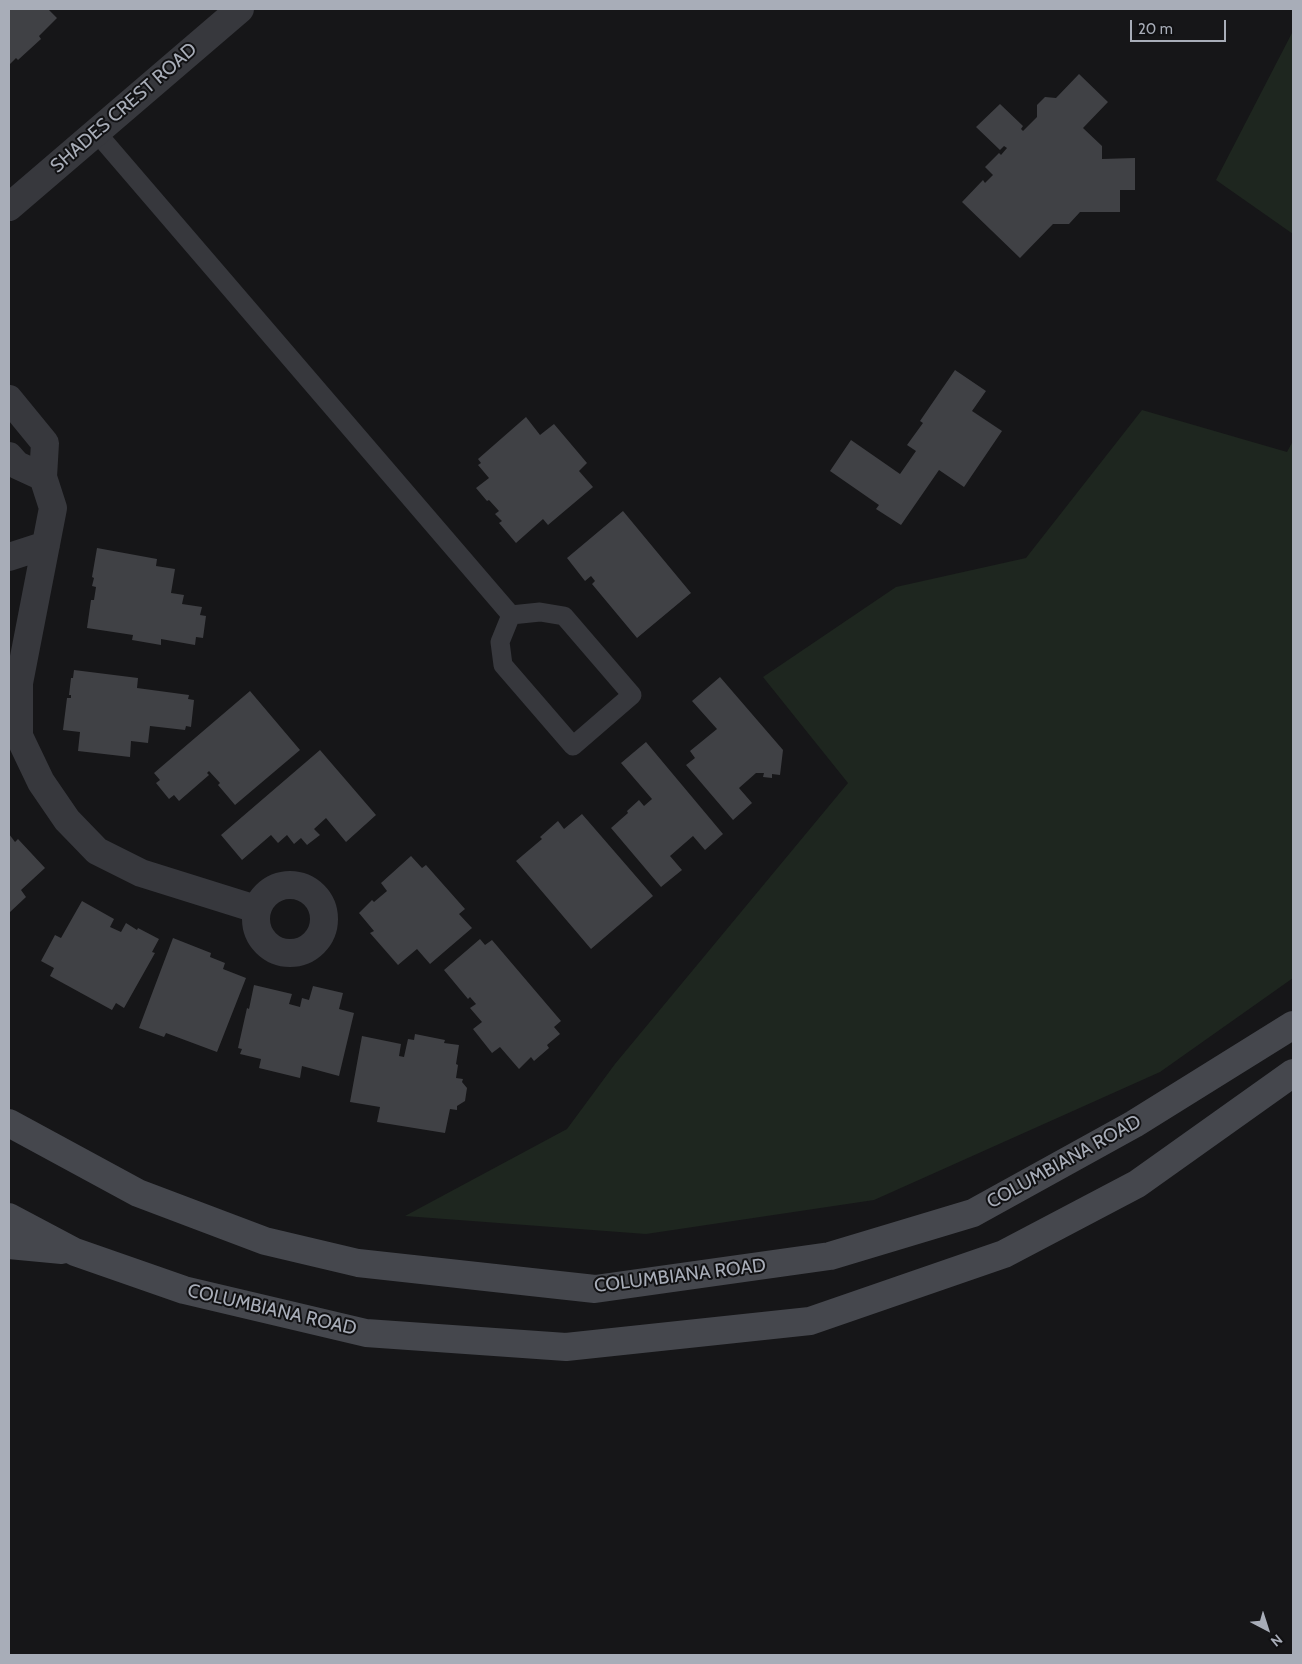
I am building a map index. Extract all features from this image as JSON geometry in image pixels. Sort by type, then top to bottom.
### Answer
[{"type":"main road","name":"COLUMBIANA ROAD","points":[[9,1123],[138,1193],[265,1241],[358,1263],[595,1289],[830,1256],[973,1213],[1134,1124],[1293,1025]]},
{"type":"main road","name":"COLUMBIANA ROAD","points":[[9,1217],[75,1252],[184,1290],[366,1333],[566,1347],[810,1321],[1004,1254],[1137,1184],[1293,1073]]},
{"type":"main road","points":[[9,1246],[75,1252]]},
{"type":"street","name":"SHADES CREST ROAD","points":[[9,207],[240,9]]},
{"type":"street","points":[[9,399],[45,442],[43,477],[53,508],[14,715],[20,736],[41,782],[67,820],[97,851],[140,873],[256,909]]},
{"type":"street","points":[[9,456],[17,465],[43,477]]},
{"type":"street","points":[[9,557],[46,545]]},
{"type":"lane","points":[[96,132],[511,615]]},
{"type":"lane","points":[[540,612],[564,616],[632,694],[572,746],[503,665],[500,642],[511,615],[540,612]]},
{"type":"shaded area","points":[[1293,31],[1293,234],[1216,180]]},
{"type":"shaded area","points":[[1142,410],[1287,452],[1293,441],[1293,978],[1160,1072],[874,1200],[646,1234],[405,1216],[567,1129],[615,1064],[848,783],[763,677],[896,587],[1026,558]]},
{"type":"building","points":[[9,9],[48,9],[57,18],[39,36],[41,39],[18,60],[16,58],[9,65]]},
{"type":"building","points":[[1079,74],[1108,102],[1083,128],[1102,146],[1102,159],[1135,158],[1135,190],[1120,190],[1120,212],[1080,212],[1069,224],[1053,224],[1020,258],[962,202],[983,180],[985,183],[993,175],[985,167],[1007,148],[1004,146],[1000,150],[976,127],[1000,104],[1023,126],[1021,129],[1023,131],[1037,117],[1037,105],[1045,97],[1056,98]]},
{"type":"building","points":[[955,370],[986,391],[972,411],[1002,431],[964,487],[939,470],[901,525],[876,509],[879,505],[830,471],[851,440],[900,474],[916,451],[907,445],[923,423],[920,421]]},
{"type":"building","points":[[526,417],[540,435],[554,424],[587,463],[579,471],[593,487],[548,525],[543,519],[516,543],[499,523],[502,521],[495,514],[499,511],[476,488],[489,478],[478,465],[481,463],[478,459]]},
{"type":"building","points":[[623,511],[691,593],[637,638],[592,584],[595,581],[591,576],[585,581],[567,558]]},
{"type":"building","points":[[97,548],[157,559],[156,566],[175,569],[171,593],[184,595],[182,604],[202,607],[200,615],[206,616],[203,638],[196,637],[195,645],[161,639],[161,645],[132,640],[133,635],[87,628],[91,600],[94,600],[96,587],[92,586],[94,578],[92,577]]},
{"type":"building","points":[[74,670],[138,678],[137,688],[189,695],[188,699],[194,700],[191,727],[186,726],[185,730],[150,726],[148,743],[131,741],[130,757],[78,751],[80,732],[63,730],[67,698],[71,698],[71,695],[69,695]]},
{"type":"building","points":[[720,677],[783,750],[780,775],[772,774],[772,778],[763,777],[764,773],[756,773],[739,788],[752,803],[733,820],[686,765],[695,758],[690,751],[717,729],[692,701]]},
{"type":"building","points":[[250,691],[300,750],[235,805],[209,771],[207,773],[209,775],[179,801],[174,795],[169,799],[156,783],[160,780],[154,773]]},
{"type":"building","points":[[646,742],[723,834],[705,850],[693,836],[670,856],[682,870],[661,887],[611,828],[639,800],[644,806],[652,799],[621,763]]},
{"type":"building","points":[[320,750],[376,815],[346,842],[326,818],[314,829],[320,835],[307,845],[301,838],[294,844],[287,835],[278,843],[271,835],[242,860],[221,835]]},
{"type":"building","points":[[582,814],[653,896],[591,949],[516,861],[542,839],[540,837],[558,821],[564,829]]},
{"type":"building","points":[[9,834],[15,842],[18,839],[45,868],[21,890],[26,897],[9,913]]},
{"type":"building","points":[[411,856],[422,868],[426,865],[465,909],[459,914],[472,928],[430,964],[417,949],[398,965],[370,933],[374,931],[359,913],[372,900],[374,902],[387,891],[381,883]]},
{"type":"building","points":[[82,901],[114,919],[110,927],[121,932],[126,923],[159,939],[152,952],[155,953],[124,1008],[116,1003],[112,1010],[50,976],[54,968],[41,961],[55,935],[61,938]]},
{"type":"building","points":[[173,938],[211,953],[210,957],[225,963],[223,969],[246,978],[217,1052],[166,1033],[164,1037],[139,1028]]},
{"type":"building","points":[[480,939],[485,945],[492,940],[561,1021],[554,1027],[560,1034],[547,1045],[549,1048],[534,1061],[531,1057],[519,1069],[500,1047],[492,1053],[473,1029],[482,1022],[470,1008],[476,1004],[470,997],[468,999],[444,970]]},
{"type":"building","points":[[254,985],[292,994],[289,1004],[300,1007],[302,998],[309,1000],[313,986],[343,993],[339,1009],[354,1013],[339,1076],[302,1066],[300,1078],[259,1068],[261,1059],[240,1054],[242,1049],[238,1048]]},
{"type":"building","points":[[415,1034],[445,1040],[444,1043],[459,1045],[456,1078],[463,1079],[462,1082],[467,1088],[465,1101],[457,1106],[457,1110],[450,1109],[445,1133],[377,1122],[380,1107],[350,1102],[362,1036],[401,1044],[399,1056],[404,1057],[408,1039],[414,1040]]}]
